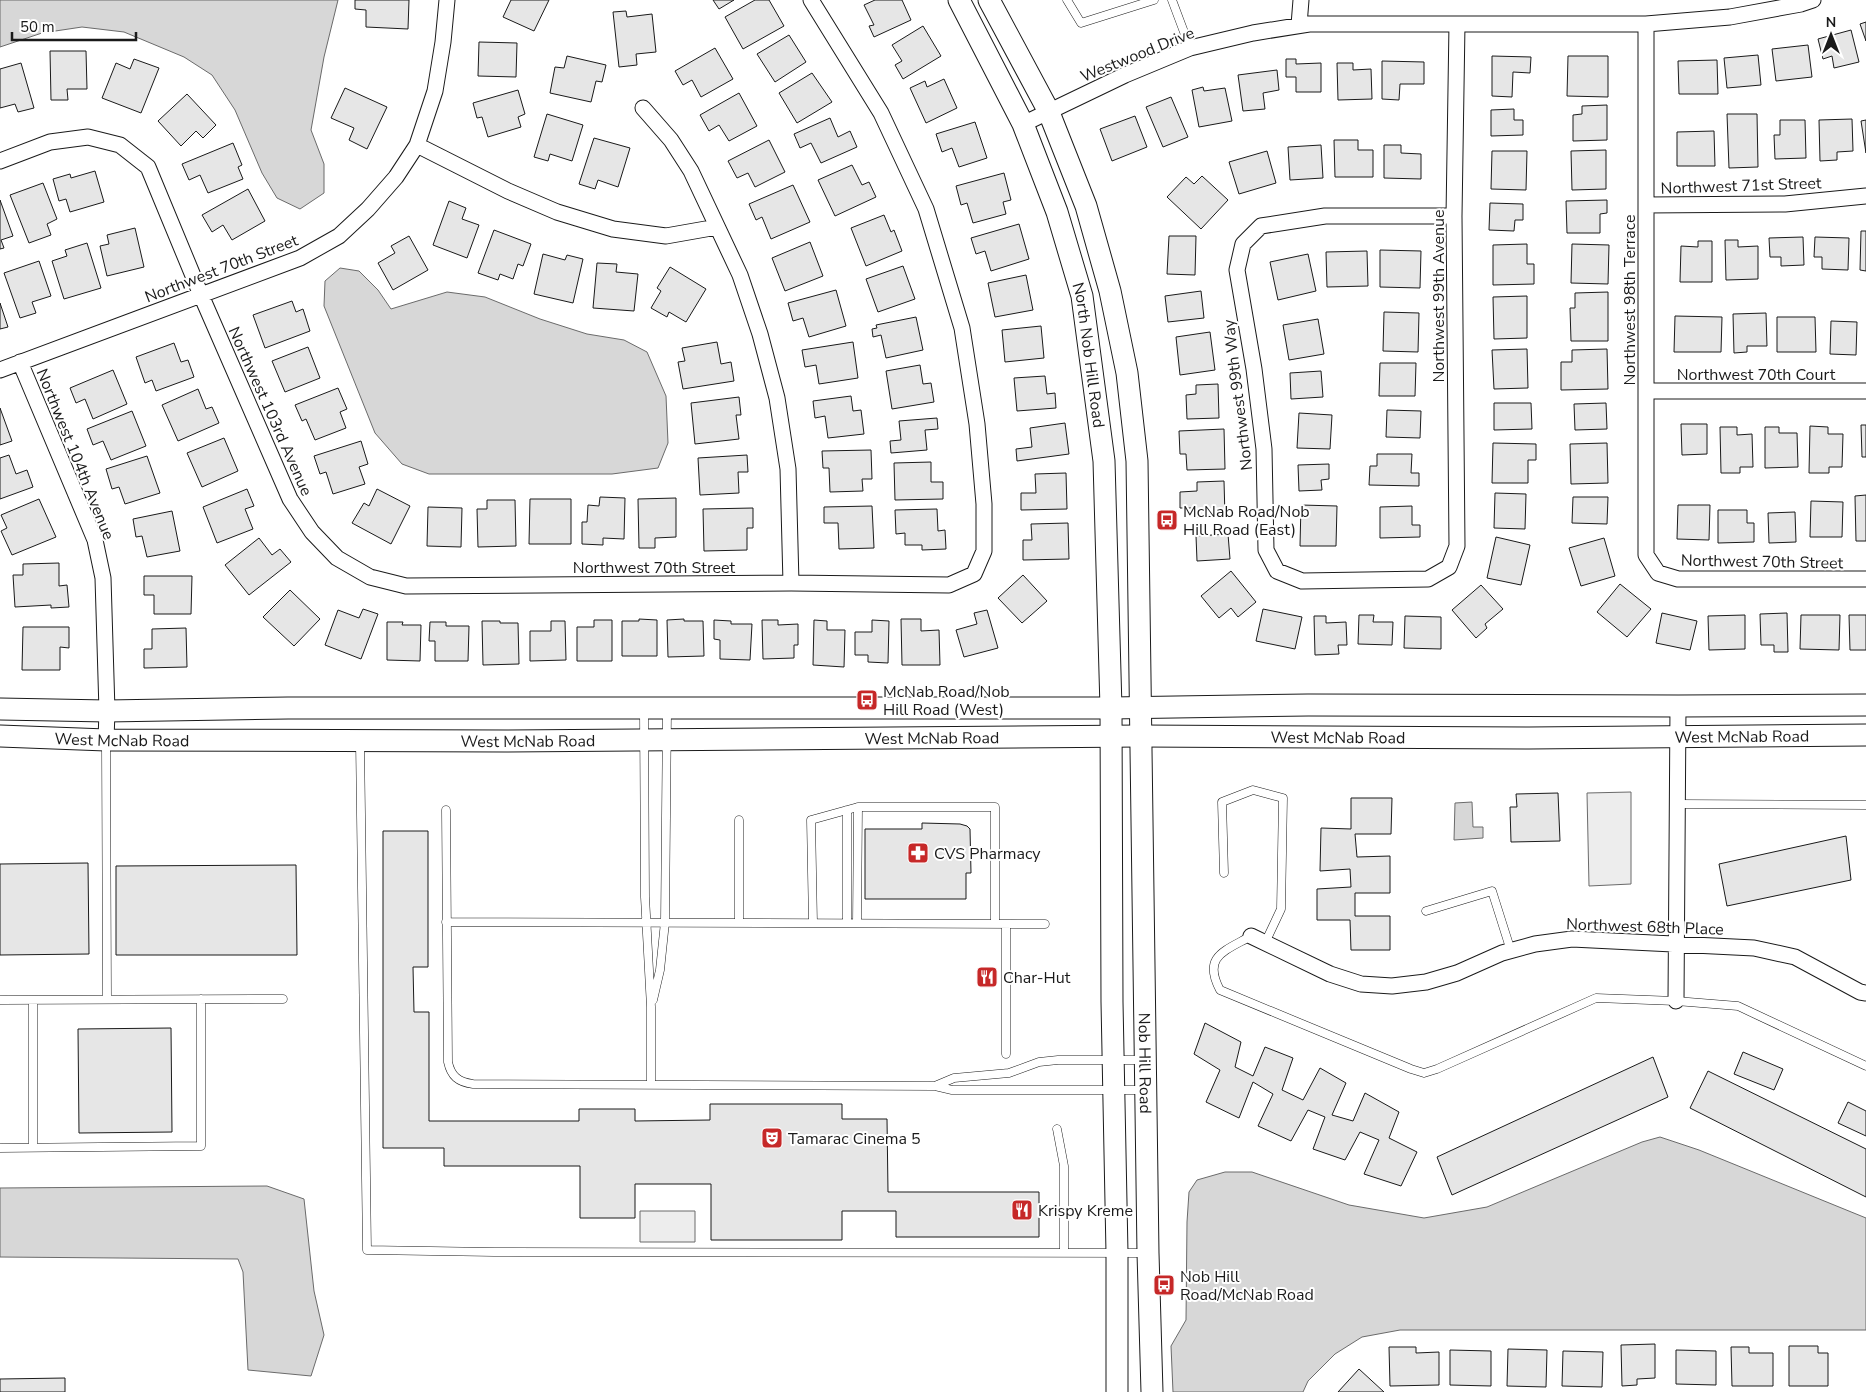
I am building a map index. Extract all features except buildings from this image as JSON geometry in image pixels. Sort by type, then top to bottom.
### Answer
[{"type":"main road","name":"North Nob Hill Road","points":[[959,0],[1023,124],[1057,212],[1082,296],[1104,461],[1111,736]]},
{"type":"main road","name":"North Nob Hill Road","points":[[989,0],[1048,110],[1086,206],[1110,291],[1127,373],[1136,461],[1141,736]]},
{"type":"main road","name":"West McNab Road","points":[[0,709],[107,711],[288,708],[1111,708],[1308,704],[1866,705]]},
{"type":"main road","name":"West McNab Road","points":[[0,736],[106,740],[667,740],[1111,736],[1510,738],[1866,736]]},
{"type":"main road","name":"Nob Hill Road","points":[[1111,736],[1117,1392]]},
{"type":"main road","name":"Nob Hill Road","points":[[1141,736],[1148,1253],[1152,1392]]},
{"type":"street","name":"Northwest 70th Street","points":[[0,370],[300,258],[339,236],[368,209],[396,176],[417,145],[435,91],[443,42],[446,0]]},
{"type":"street","name":"Northwest 70th Street","points":[[337,558],[370,577],[406,586],[792,583],[949,585],[974,574],[984,550],[984,504],[977,424],[962,328],[926,209],[881,113],[812,0]]},
{"type":"street","points":[[1299,25],[1301,0]]},
{"type":"street","name":"Westwood Drive","points":[[1023,124],[1048,110],[1190,48],[1253,33],[1299,25],[1646,24],[1730,17],[1801,4],[1813,0]]},
{"type":"street","name":"Northwest 99th Avenue","points":[[1277,571],[1302,581],[1428,579],[1449,568],[1457,546],[1454,216],[1457,24]]},
{"type":"street","name":"Northwest 98th Terrace","points":[[1646,24],[1646,556],[1658,573]]},
{"type":"street","points":[[643,108],[676,148],[691,171],[740,275],[760,334],[777,398],[788,469],[792,583]]},
{"type":"street","points":[[0,161],[50,142],[88,137],[120,145],[148,167],[201,295]]},
{"type":"street","points":[[417,145],[508,191],[557,212],[613,229],[666,236],[717,227]]},
{"type":"street","name":"Northwest 71st Street","points":[[1646,205],[1785,204],[1866,196]]},
{"type":"street","name":"Northwest 99th Way","points":[[1277,571],[1266,550],[1264,449],[1254,369],[1237,270],[1243,244],[1261,226],[1325,216],[1454,216]]},
{"type":"street","name":"Northwest 103rd Avenue","points":[[201,295],[290,499],[312,532],[337,558]]},
{"type":"street","name":"Northwest 104th Avenue","points":[[20,362],[95,540],[103,578],[107,711],[106,740]]},
{"type":"street","name":"Northwest 70th Court","points":[[1646,391],[1866,391]]},
{"type":"street","name":"Northwest 70th Street","points":[[1658,573],[1678,579],[1866,579]]},
{"type":"street","points":[[1676,1001],[1678,706]]},
{"type":"street","name":"Northwest 68th Place","points":[[1251,936],[1330,974],[1361,984],[1392,986],[1426,982],[1457,973],[1511,951],[1535,944],[1572,939],[1754,948],[1795,957],[1860,992],[1866,993]]},
{"type":"lane","points":[[1066,0],[1082,23],[1154,0]]},
{"type":"lane","points":[[1172,0],[1190,48]]},
{"type":"lane","points":[[644,709],[646,923],[651,1007],[651,1085]]},
{"type":"lane","points":[[651,1007],[660,970],[665,922],[667,709]]},
{"type":"lane","points":[[106,740],[107,1000]]},
{"type":"lane","points":[[360,740],[367,1250],[1148,1253]]},
{"type":"lane","points":[[1224,873],[1222,802],[1253,790],[1283,798],[1281,909],[1265,943]]},
{"type":"lane","points":[[1677,804],[1866,805]]},
{"type":"lane","points":[[857,923],[858,807]]},
{"type":"lane","points":[[813,923],[811,820],[858,807],[995,807],[995,924]]},
{"type":"lane","points":[[446,810],[448,1062],[450,1071],[455,1078],[463,1083],[935,1086],[952,1090],[1146,1090]]},
{"type":"lane","points":[[847,810],[847,923]]},
{"type":"lane","points":[[739,820],[739,923]]},
{"type":"lane","points":[[1426,911],[1492,891],[1511,951]]},
{"type":"lane","points":[[446,922],[1045,924]]},
{"type":"lane","points":[[1006,924],[1006,1054]]},
{"type":"lane","points":[[1251,936],[1220,953],[1212,966],[1214,978],[1220,990],[1424,1073],[1437,1069],[1596,998],[1676,1001],[1738,1006],[1866,1066]]},
{"type":"lane","points":[[0,1148],[201,1146],[201,999]]},
{"type":"lane","points":[[0,1000],[283,999]]},
{"type":"lane","points":[[33,1000],[33,1147]]},
{"type":"lane","points":[[935,1086],[954,1078],[1009,1073],[1038,1062],[1145,1060]]},
{"type":"lane","points":[[1057,1129],[1064,1166],[1064,1253]]},
{"type":"shaded area","points":[[0,0],[338,0],[324,57],[311,130],[324,164],[324,193],[300,209],[277,198],[262,173],[235,110],[212,75],[184,57],[124,32],[82,27],[42,33],[0,47]]},
{"type":"shaded area","points":[[340,268],[359,271],[378,290],[391,309],[447,292],[485,297],[540,319],[587,334],[624,340],[647,352],[666,396],[668,443],[658,468],[612,474],[429,474],[402,464],[375,433],[324,306],[325,281]]},
{"type":"shaded area","points":[[1631,792],[1631,884],[1589,886],[1587,793]]},
{"type":"shaded area","points":[[1472,802],[1473,827],[1483,827],[1483,838],[1454,840],[1455,803]]},
{"type":"shaded area","points":[[1660,1137],[1699,1150],[1866,1218],[1866,1330],[1400,1330],[1362,1337],[1335,1354],[1308,1381],[1303,1392],[1173,1392],[1171,1346],[1186,1320],[1189,1192],[1197,1180],[1225,1172],[1252,1172],[1349,1205],[1424,1218],[1487,1207],[1642,1142]]},
{"type":"shaded area","points":[[267,1186],[304,1199],[314,1291],[324,1335],[311,1376],[248,1370],[243,1272],[238,1259],[0,1257],[0,1188]]},
{"type":"shaded area","points":[[640,1211],[695,1211],[695,1242],[640,1242]]},
{"type":"place","name":"McNab Road/Nob Hill Road (East)","points":[[1167,520]]},
{"type":"place","name":"McNab Road/Nob Hill Road (West)","points":[[867,700]]},
{"type":"place","name":"CVS Pharmacy","points":[[918,853]]},
{"type":"place","name":"Char-Hut","points":[[987,977]]},
{"type":"place","name":"Tamarac Cinema 5","points":[[772,1138]]},
{"type":"place","name":"Krispy Kreme","points":[[1022,1210]]},
{"type":"place","name":"Nob Hill Road/McNab Road","points":[[1164,1285]]}]
